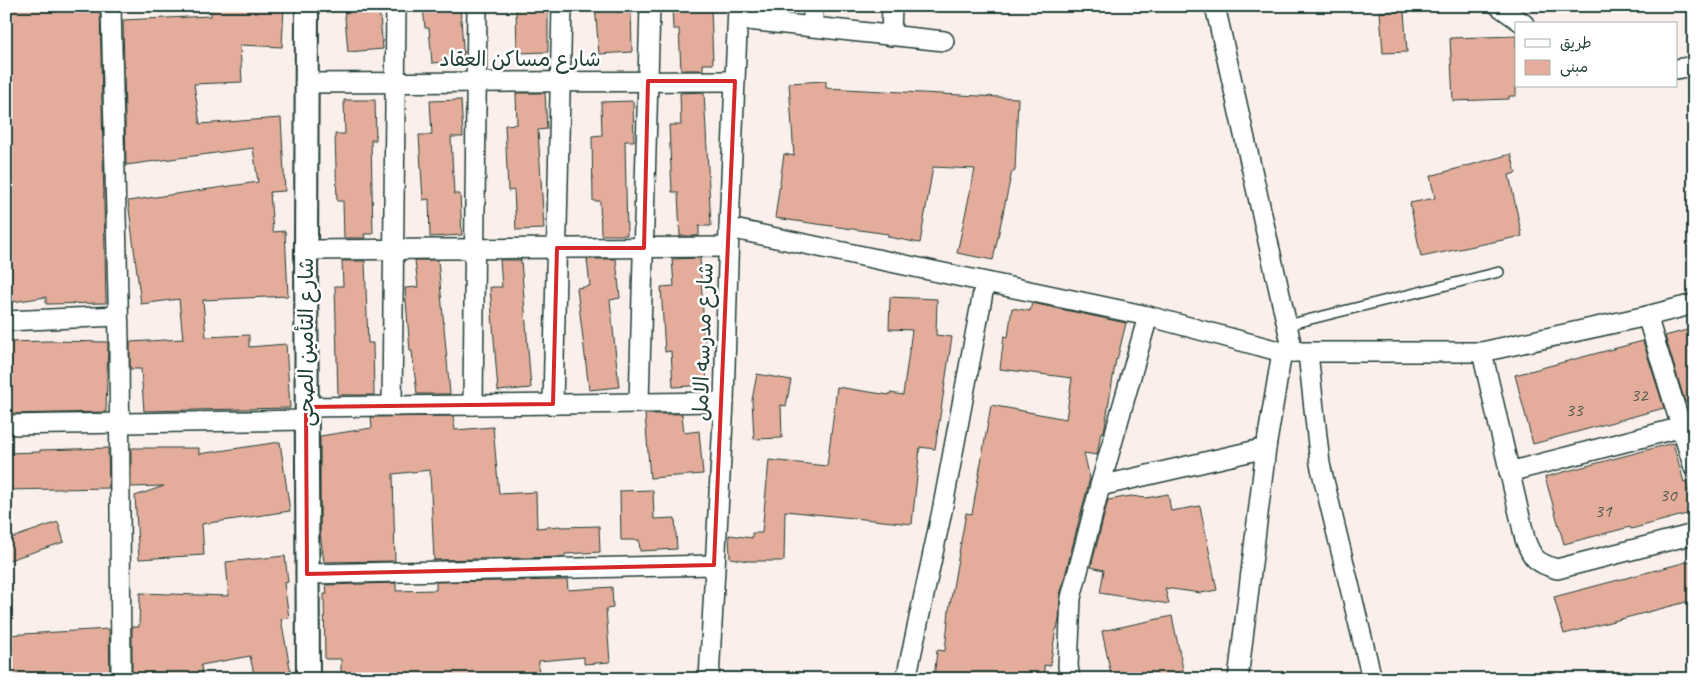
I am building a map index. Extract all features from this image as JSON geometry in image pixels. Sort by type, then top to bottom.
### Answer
[{"type":"street","points":[[111,6],[118,316],[121,679]]},
{"type":"street","name":"شارع التأمين الصحى","points":[[307,6],[305,82],[308,679]]},
{"type":"street","points":[[392,406],[396,6]]},
{"type":"street","points":[[473,405],[477,6]]},
{"type":"street","points":[[554,404],[562,6]]},
{"type":"street","points":[[640,403],[650,6]]},
{"type":"street","points":[[813,6],[813,27]]},
{"type":"street","points":[[891,36],[892,6]]},
{"type":"street","points":[[1215,6],[1287,325],[1372,679]]},
{"type":"street","points":[[1499,6],[1521,22]]},
{"type":"street","points":[[738,13],[813,27],[944,41]]},
{"type":"street","name":"شارع مدرسه الامل","points":[[709,679],[724,402],[738,13]]},
{"type":"street","points":[[1678,69],[1694,66]]},
{"type":"street","name":"شارع مساكن العقاد","points":[[305,82],[735,81]]},
{"type":"street","points":[[306,250],[644,248],[729,238],[984,282],[1148,316],[1294,352],[1482,352],[1694,304]]},
{"type":"street","points":[[906,679],[944,501],[984,282]]},
{"type":"street","points":[[6,320],[118,316]]},
{"type":"street","points":[[1070,679],[1068,666],[1071,598],[1100,486],[1148,316]]},
{"type":"street","points":[[1646,316],[1688,426],[1694,468]]},
{"type":"street","points":[[1238,679],[1266,448],[1294,352]]},
{"type":"street","points":[[1482,352],[1528,547],[1530,554],[1542,565],[1556,569],[1694,534]]},
{"type":"street","points":[[6,425],[119,424],[392,406],[724,402]]},
{"type":"street","points":[[1509,472],[1688,426]]},
{"type":"street","points":[[1100,486],[1266,448]]},
{"type":"street","points":[[307,574],[714,565]]},
{"type":"lane","points":[[1287,325],[1499,272]]},
{"type":"highlighted area","points":[[648,81],[735,81],[714,565],[307,574],[306,407],[553,404],[557,248],[644,248]]},
{"type":"building","points":[[6,6],[100,6],[106,303],[46,304],[46,297],[6,303]]},
{"type":"building","points":[[211,6],[284,6],[282,47],[240,45],[242,82],[194,84],[200,124],[281,118],[285,191],[270,192],[273,232],[285,231],[288,296],[203,300],[206,337],[249,335],[249,347],[286,344],[290,408],[144,411],[141,369],[130,369],[130,342],[183,339],[179,299],[141,304],[128,201],[258,182],[253,148],[126,165],[123,20],[211,16]]},
{"type":"building","points":[[344,6],[379,6],[383,49],[348,52]]},
{"type":"building","points":[[423,6],[460,6],[464,61],[432,63],[429,28],[425,28]]},
{"type":"building","points":[[516,6],[545,6],[545,9],[548,9],[548,52],[517,53]]},
{"type":"building","points":[[595,6],[631,6],[632,52],[599,54]]},
{"type":"building","points":[[672,6],[711,6],[713,64],[703,64],[703,70],[681,70],[679,29],[673,29]]},
{"type":"building","points":[[1404,11],[1407,52],[1383,53],[1380,12]]},
{"type":"building","points":[[1515,36],[1516,96],[1509,96],[1509,99],[1453,101],[1450,38]]},
{"type":"building","points":[[826,81],[826,88],[1018,98],[1015,171],[1012,171],[993,260],[957,253],[975,169],[933,167],[920,243],[888,237],[888,234],[775,218],[784,154],[794,156],[789,83]]},
{"type":"building","points":[[704,92],[711,226],[699,226],[699,236],[680,236],[678,192],[672,192],[669,125],[681,125],[680,93]]},
{"type":"building","points":[[516,93],[545,93],[547,129],[538,130],[544,229],[516,230],[514,190],[508,191],[505,125],[517,124]]},
{"type":"building","points":[[344,100],[375,100],[376,140],[371,140],[373,234],[364,234],[365,238],[344,238],[343,201],[337,201],[335,134],[345,134]]},
{"type":"building","points":[[461,100],[463,137],[451,137],[454,194],[460,194],[462,235],[430,237],[429,199],[423,200],[419,135],[432,135],[430,101]]},
{"type":"building","points":[[633,101],[634,141],[625,141],[627,235],[601,235],[600,201],[593,201],[592,136],[602,135],[601,102]]},
{"type":"building","points":[[1511,154],[1516,173],[1509,175],[1522,236],[1421,257],[1410,203],[1435,198],[1430,176]]},
{"type":"building","points":[[700,258],[707,385],[673,387],[671,351],[665,352],[661,287],[674,286],[672,259]]},
{"type":"building","points":[[587,259],[616,259],[620,298],[610,300],[619,387],[589,390],[577,288],[590,286]]},
{"type":"building","points":[[415,260],[438,260],[450,394],[417,394],[412,351],[410,351],[405,288],[418,287]]},
{"type":"building","points":[[500,260],[521,260],[531,388],[498,391],[490,287],[502,287]]},
{"type":"building","points":[[342,261],[365,261],[368,343],[373,343],[374,395],[338,395],[335,286],[343,286]]},
{"type":"building","points":[[890,297],[937,299],[936,335],[952,337],[935,449],[920,447],[912,524],[785,511],[784,561],[748,561],[730,558],[729,535],[752,538],[752,533],[762,533],[769,460],[827,466],[837,387],[889,395],[890,393],[903,395],[912,330],[889,329]]},
{"type":"building","points":[[1032,303],[1126,323],[1116,359],[1104,432],[1101,432],[1097,455],[1084,453],[1090,478],[1060,595],[1059,620],[1050,666],[1044,665],[1045,679],[934,679],[937,650],[945,651],[949,610],[966,513],[972,514],[991,405],[1066,419],[1072,378],[1000,369],[1004,336],[1008,337],[1012,308],[1030,311]]},
{"type":"building","points":[[1694,328],[1694,400],[1685,402],[1665,336]]},
{"type":"building","points":[[1643,341],[1664,408],[1533,444],[1515,375]]},
{"type":"building","points":[[6,342],[108,342],[106,412],[6,414]]},
{"type":"building","points":[[757,374],[791,380],[786,406],[781,405],[782,438],[754,439],[752,400]]},
{"type":"building","points":[[645,414],[682,414],[684,433],[699,431],[703,474],[650,478]]},
{"type":"building","points":[[453,416],[455,430],[493,427],[499,494],[536,492],[537,528],[599,526],[600,552],[565,554],[565,557],[434,560],[430,470],[393,474],[395,561],[324,562],[320,533],[320,436],[372,428],[371,417]]},
{"type":"building","points":[[280,442],[290,511],[202,524],[204,555],[139,559],[135,496],[164,486],[131,487],[131,448],[199,448],[199,454]]},
{"type":"building","points":[[1673,443],[1694,512],[1564,544],[1545,477]]},
{"type":"building","points":[[108,448],[109,488],[6,490],[6,453]]},
{"type":"building","points":[[653,490],[654,519],[675,518],[677,549],[640,551],[639,540],[621,540],[620,491]]},
{"type":"building","points":[[1168,494],[1171,511],[1200,506],[1217,590],[1201,593],[1165,588],[1169,604],[1100,593],[1104,570],[1091,567],[1108,500],[1131,496],[1146,498]]},
{"type":"building","points":[[58,522],[64,542],[6,561],[6,540]]},
{"type":"building","points":[[285,556],[288,582],[284,583],[289,618],[281,619],[292,679],[255,679],[250,656],[201,665],[203,679],[132,679],[132,627],[139,627],[140,593],[229,596],[226,562]]},
{"type":"building","points":[[1694,560],[1694,600],[1564,634],[1554,597]]},
{"type":"building","points":[[567,580],[568,590],[612,587],[613,608],[606,609],[610,662],[584,664],[584,657],[539,661],[538,679],[341,679],[341,659],[325,659],[324,594],[327,594],[326,585],[396,583],[396,591],[436,590],[436,582]]},
{"type":"building","points":[[1172,616],[1185,679],[1112,679],[1102,631]]},
{"type":"building","points":[[109,629],[110,679],[6,679],[6,635]]}]
